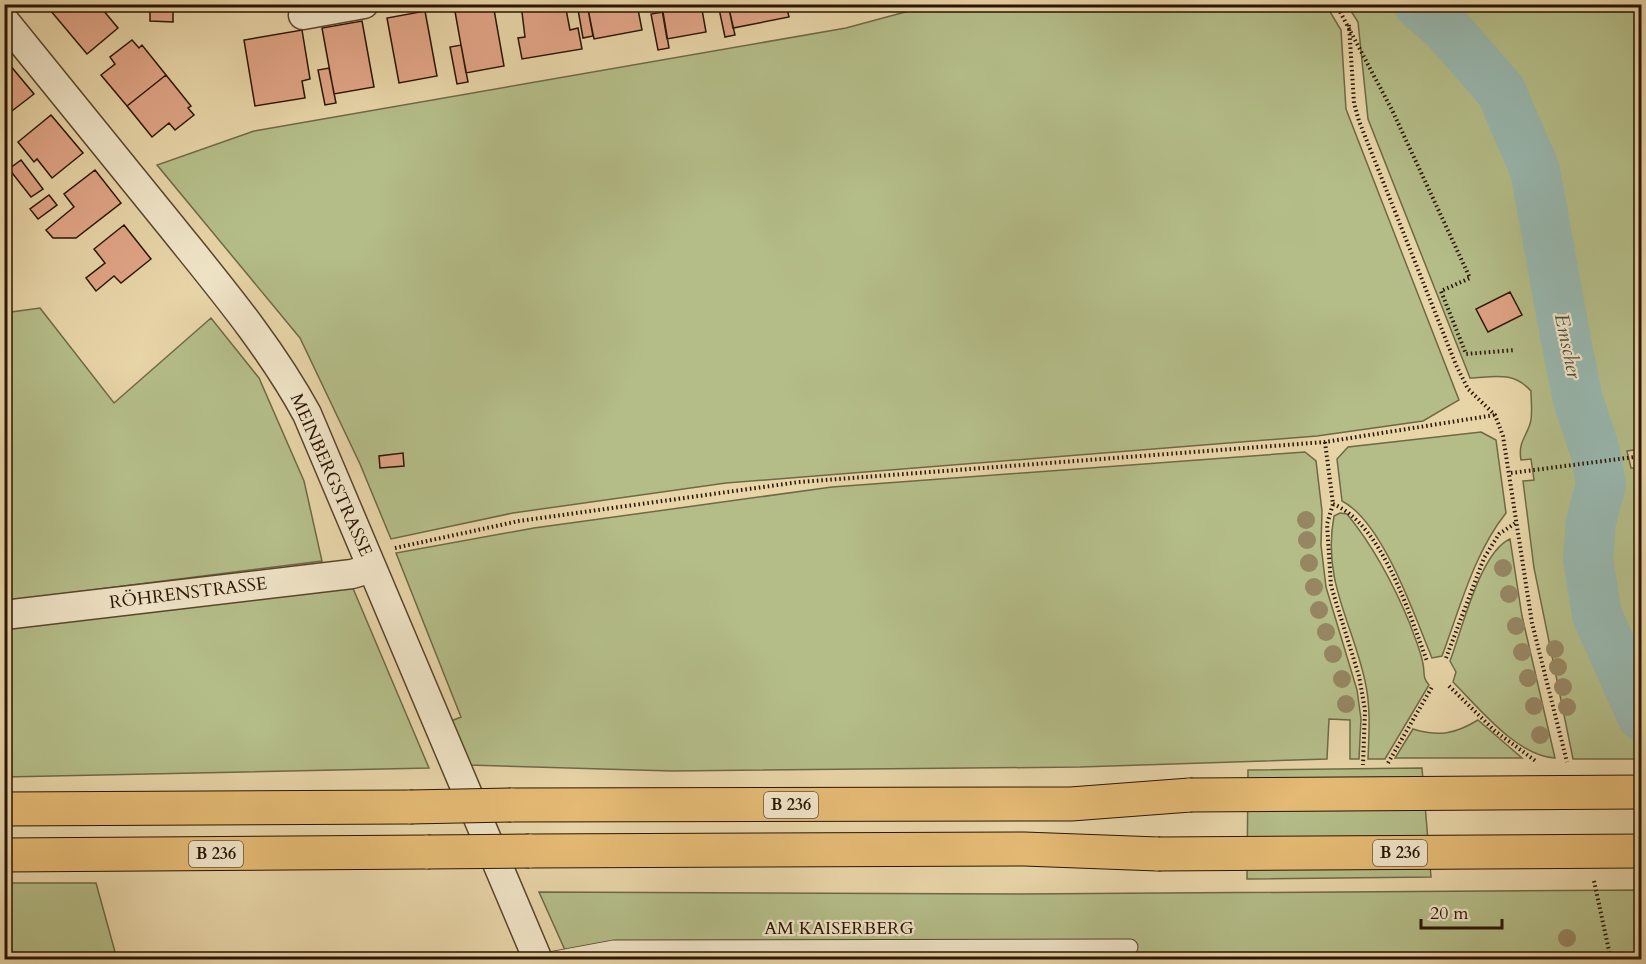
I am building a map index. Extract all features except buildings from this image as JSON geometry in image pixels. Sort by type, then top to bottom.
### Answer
[{"type":"highway","name":"B 236","points":[[4,809],[1071,804],[1190,795],[1641,792]]},
{"type":"highway","name":"B 236","points":[[4,855],[1024,849],[1158,854],[1641,851]]},
{"type":"street","points":[[303,15],[364,4]]},
{"type":"street","name":"MEINBERGSTRASSE","points":[[4,20],[270,351],[307,414],[380,558],[538,960]]},
{"type":"street","name":"RÖHRENSTRASSE","points":[[4,615],[352,574],[380,558]]},
{"type":"lane","name":"AM KAISERBERG","points":[[549,960],[614,948],[1130,948]]},
{"type":"path","points":[[1336,4],[1349,25],[1470,278],[1441,291],[1466,354],[1515,350]]},
{"type":"path","points":[[1349,25],[1354,103],[1359,121],[1456,365],[1467,388],[1495,415],[1503,436],[1511,473],[1532,623],[1568,768]]},
{"type":"path","points":[[380,558],[519,521],[799,482],[1325,442],[1495,415]]},
{"type":"path","points":[[1325,442],[1332,504],[1327,524],[1331,586],[1359,676],[1365,710],[1363,769]]},
{"type":"path","points":[[1511,473],[1641,456]]},
{"type":"path","points":[[1332,504],[1348,510],[1365,528],[1379,551],[1404,601],[1427,661]]},
{"type":"path","points":[[1446,658],[1484,558],[1498,534],[1517,522]]},
{"type":"path","points":[[1449,686],[1495,731],[1539,764]]},
{"type":"path","points":[[1385,769],[1432,687]]},
{"type":"path","points":[[1591,869],[1611,960]]},
{"type":"green space","points":[[931,5],[1326,5],[1341,30],[1346,109],[1459,400],[1423,421],[1317,436],[726,483],[513,513],[391,539],[360,464],[300,338],[157,165],[254,131],[846,28]]},
{"type":"green space","points":[[1347,5],[1641,5],[1642,449],[1627,451],[1631,468],[1642,468],[1641,759],[1573,759],[1534,568],[1523,481],[1534,480],[1531,459],[1521,460],[1520,454],[1521,445],[1531,420],[1531,391],[1517,380],[1510,378],[1496,376],[1470,378],[1368,119],[1358,22]]},
{"type":"green space","points":[[40,308],[114,403],[211,318],[259,378],[304,481],[322,561],[5,601],[4,313]]},
{"type":"green space","points":[[1481,432],[1496,440],[1506,513],[1476,563],[1442,656],[1432,658],[1396,571],[1384,549],[1371,528],[1357,512],[1342,501],[1337,459],[1348,447]]},
{"type":"green space","points":[[1305,452],[1316,461],[1322,511],[1321,545],[1326,587],[1357,690],[1361,719],[1359,759],[1350,759],[1350,720],[1329,719],[1327,759],[1080,767],[672,771],[469,765],[451,721],[461,717],[396,553],[534,528],[832,487]]},
{"type":"green space","points":[[1340,513],[1347,514],[1357,527],[1375,553],[1390,581],[1410,624],[1429,685],[1385,759],[1368,759],[1367,691],[1335,581],[1331,539],[1334,516]]},
{"type":"green space","points":[[1510,539],[1522,616],[1555,758],[1527,749],[1513,740],[1453,682],[1456,672],[1450,661],[1473,593],[1490,559],[1499,547]]},
{"type":"green space","points":[[352,586],[429,768],[5,777],[4,627]]},
{"type":"green space","points":[[1478,720],[1522,758],[1395,758],[1413,729],[1431,733],[1447,733]]},
{"type":"green space","points":[[1422,768],[1431,877],[1247,879],[1248,770]]},
{"type":"green space","points":[[5,883],[96,883],[117,959],[5,959]]},
{"type":"green space","points":[[1641,890],[1641,959],[569,959],[539,892],[1019,894]]},
{"type":"waterway","name":"Emscher","points":[[1418,4],[1446,28],[1501,91],[1535,170],[1578,400],[1595,451],[1601,485],[1591,521],[1588,559],[1597,615],[1642,716]]}]
